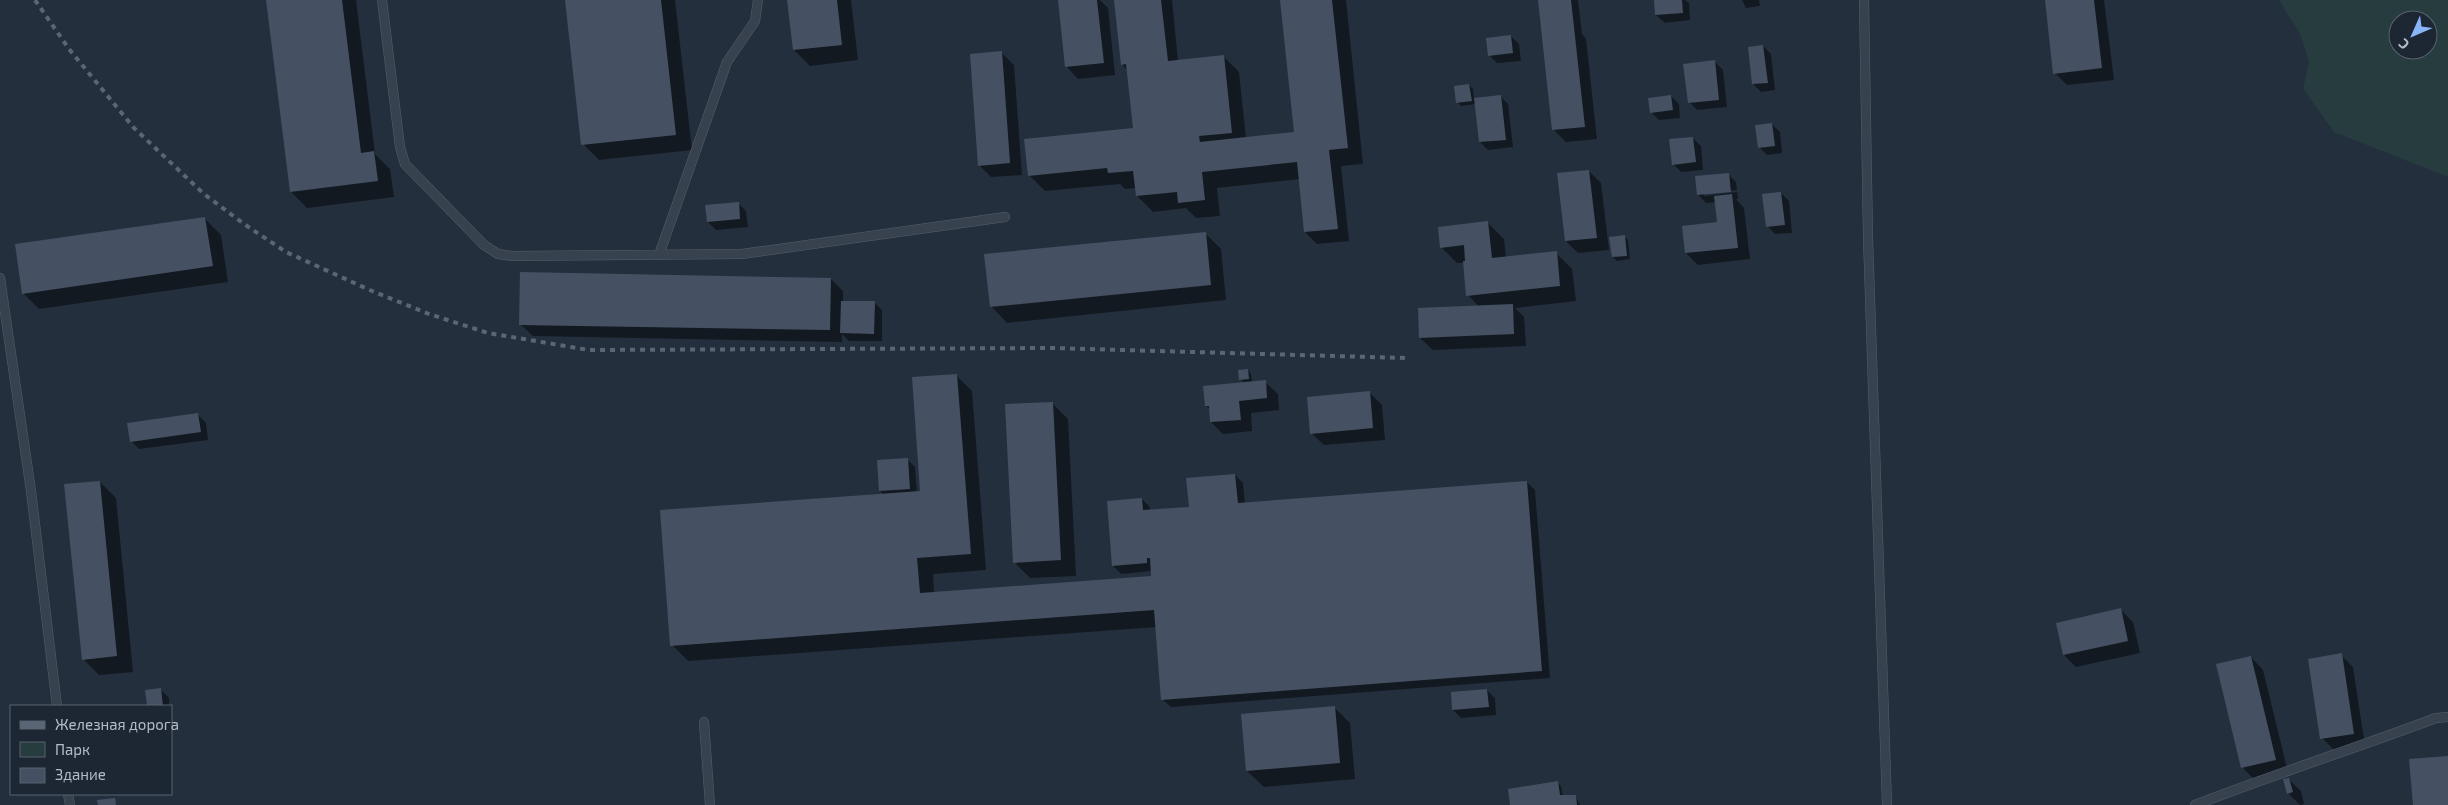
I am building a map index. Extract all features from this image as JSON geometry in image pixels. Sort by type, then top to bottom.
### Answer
[{"type":"lane","points":[[382,0],[400,147],[405,164],[484,244],[498,254],[512,256],[742,254],[1005,217]]},
{"type":"lane","points":[[659,255],[727,62],[755,21],[758,0]]},
{"type":"lane","points":[[1864,0],[1869,248],[1887,805]]},
{"type":"lane","points":[[0,278],[31,491],[58,705]]},
{"type":"lane","points":[[2195,805],[2280,772],[2330,757],[2436,718],[2448,717]]},
{"type":"lane","points":[[704,722],[710,805]]},
{"type":"green space","points":[[2279,0],[2448,0],[2448,177],[2334,132],[2303,89],[2309,61],[2300,34]]},
{"type":"building","points":[[266,0],[342,0],[361,153],[374,151],[378,181],[290,192]]},
{"type":"building","points":[[565,0],[661,0],[676,135],[581,145]]},
{"type":"building","points":[[787,0],[837,0],[842,45],[793,50]]},
{"type":"building","points":[[1058,0],[1097,0],[1104,63],[1065,67]]},
{"type":"building","points":[[1114,0],[1161,0],[1168,61],[1224,55],[1232,133],[1199,136],[1200,142],[1294,132],[1280,0],[1332,0],[1348,148],[1329,150],[1338,229],[1304,232],[1297,162],[1202,172],[1205,200],[1178,203],[1177,192],[1136,196],[1133,171],[1108,173],[1107,168],[1028,176],[1024,139],[1133,128],[1126,64],[1121,65]]},
{"type":"building","points":[[1538,0],[1571,0],[1585,127],[1552,130]]},
{"type":"building","points":[[1654,0],[1682,0],[1683,13],[1655,15]]},
{"type":"building","points":[[2045,0],[2094,0],[2102,68],[2053,74]]},
{"type":"building","points":[[1511,35],[1513,53],[1488,56],[1486,38]]},
{"type":"building","points":[[1763,45],[1768,83],[1752,84],[1748,47]]},
{"type":"building","points":[[1002,51],[1010,163],[978,166],[970,54]]},
{"type":"building","points":[[1715,60],[1719,100],[1688,103],[1683,64]]},
{"type":"building","points":[[1469,84],[1472,101],[1456,103],[1454,86]]},
{"type":"building","points":[[1501,95],[1506,140],[1479,142],[1474,98]]},
{"type":"building","points":[[1671,95],[1673,110],[1650,113],[1648,98]]},
{"type":"building","points":[[1772,123],[1775,146],[1758,148],[1755,125]]},
{"type":"building","points":[[1693,137],[1696,162],[1672,165],[1669,139]]},
{"type":"building","points":[[1589,170],[1597,238],[1565,241],[1557,173]]},
{"type":"building","points":[[1729,173],[1731,192],[1697,195],[1695,176]]},
{"type":"building","points":[[1781,192],[1785,225],[1766,227],[1762,194]]},
{"type":"building","points":[[1732,194],[1738,248],[1685,253],[1682,226],[1717,222],[1714,196]]},
{"type":"building","points":[[739,202],[740,219],[707,222],[705,205]]},
{"type":"building","points":[[205,217],[213,266],[22,294],[15,244]]},
{"type":"building","points":[[1488,221],[1492,258],[1557,251],[1560,286],[1466,296],[1463,261],[1465,261],[1464,245],[1440,248],[1438,227]]},
{"type":"building","points":[[1206,232],[1211,285],[990,307],[984,254]]},
{"type":"building","points":[[1625,235],[1627,256],[1612,257],[1609,237]]},
{"type":"building","points":[[520,272],[831,278],[830,330],[519,325]]},
{"type":"building","points":[[841,301],[875,301],[874,334],[840,333]]},
{"type":"building","points":[[1513,304],[1514,334],[1419,338],[1418,308]]},
{"type":"building","points":[[1248,369],[1249,379],[1239,380],[1238,370]]},
{"type":"building","points":[[957,374],[971,554],[917,558],[920,593],[1151,576],[1150,558],[1147,558],[1147,563],[1112,566],[1107,501],[1142,498],[1143,510],[1189,507],[1186,478],[1235,474],[1238,503],[1527,481],[1542,671],[1161,700],[1154,610],[670,646],[660,510],[920,491],[912,377]]},
{"type":"building","points":[[1266,380],[1267,398],[1239,401],[1241,420],[1210,422],[1209,406],[1205,406],[1203,386]]},
{"type":"building","points":[[1370,391],[1373,428],[1310,434],[1307,397]]},
{"type":"building","points":[[1053,402],[1061,560],[1013,563],[1005,404]]},
{"type":"building","points":[[198,413],[201,432],[130,442],[127,423]]},
{"type":"building","points":[[908,458],[910,489],[879,491],[877,460]]},
{"type":"building","points":[[100,481],[117,656],[82,660],[64,484]]},
{"type":"building","points":[[2121,608],[2128,641],[2063,655],[2056,623]]},
{"type":"building","points":[[2342,653],[2354,734],[2320,739],[2308,659]]},
{"type":"building","points":[[2251,656],[2276,760],[2241,768],[2216,664]]},
{"type":"building","points":[[161,688],[163,705],[147,705],[145,690]]},
{"type":"building","points":[[1487,689],[1489,707],[1452,710],[1451,692]]},
{"type":"building","points":[[1335,706],[1340,763],[1246,771],[1241,714]]},
{"type":"building","points":[[2448,756],[2448,805],[2413,805],[2409,759]]},
{"type":"building","points":[[2289,778],[2293,792],[2287,794],[2283,779]]},
{"type":"building","points":[[1558,781],[1560,795],[1576,795],[1577,805],[1510,805],[1508,789]]},
{"type":"building","points":[[115,798],[116,805],[98,805],[97,800]]},
{"type":"railway","points":[[35,0],[69,49],[134,128],[204,194],[244,224],[286,252],[372,291],[429,314],[488,333],[589,350],[1052,348],[1405,358]]}]
